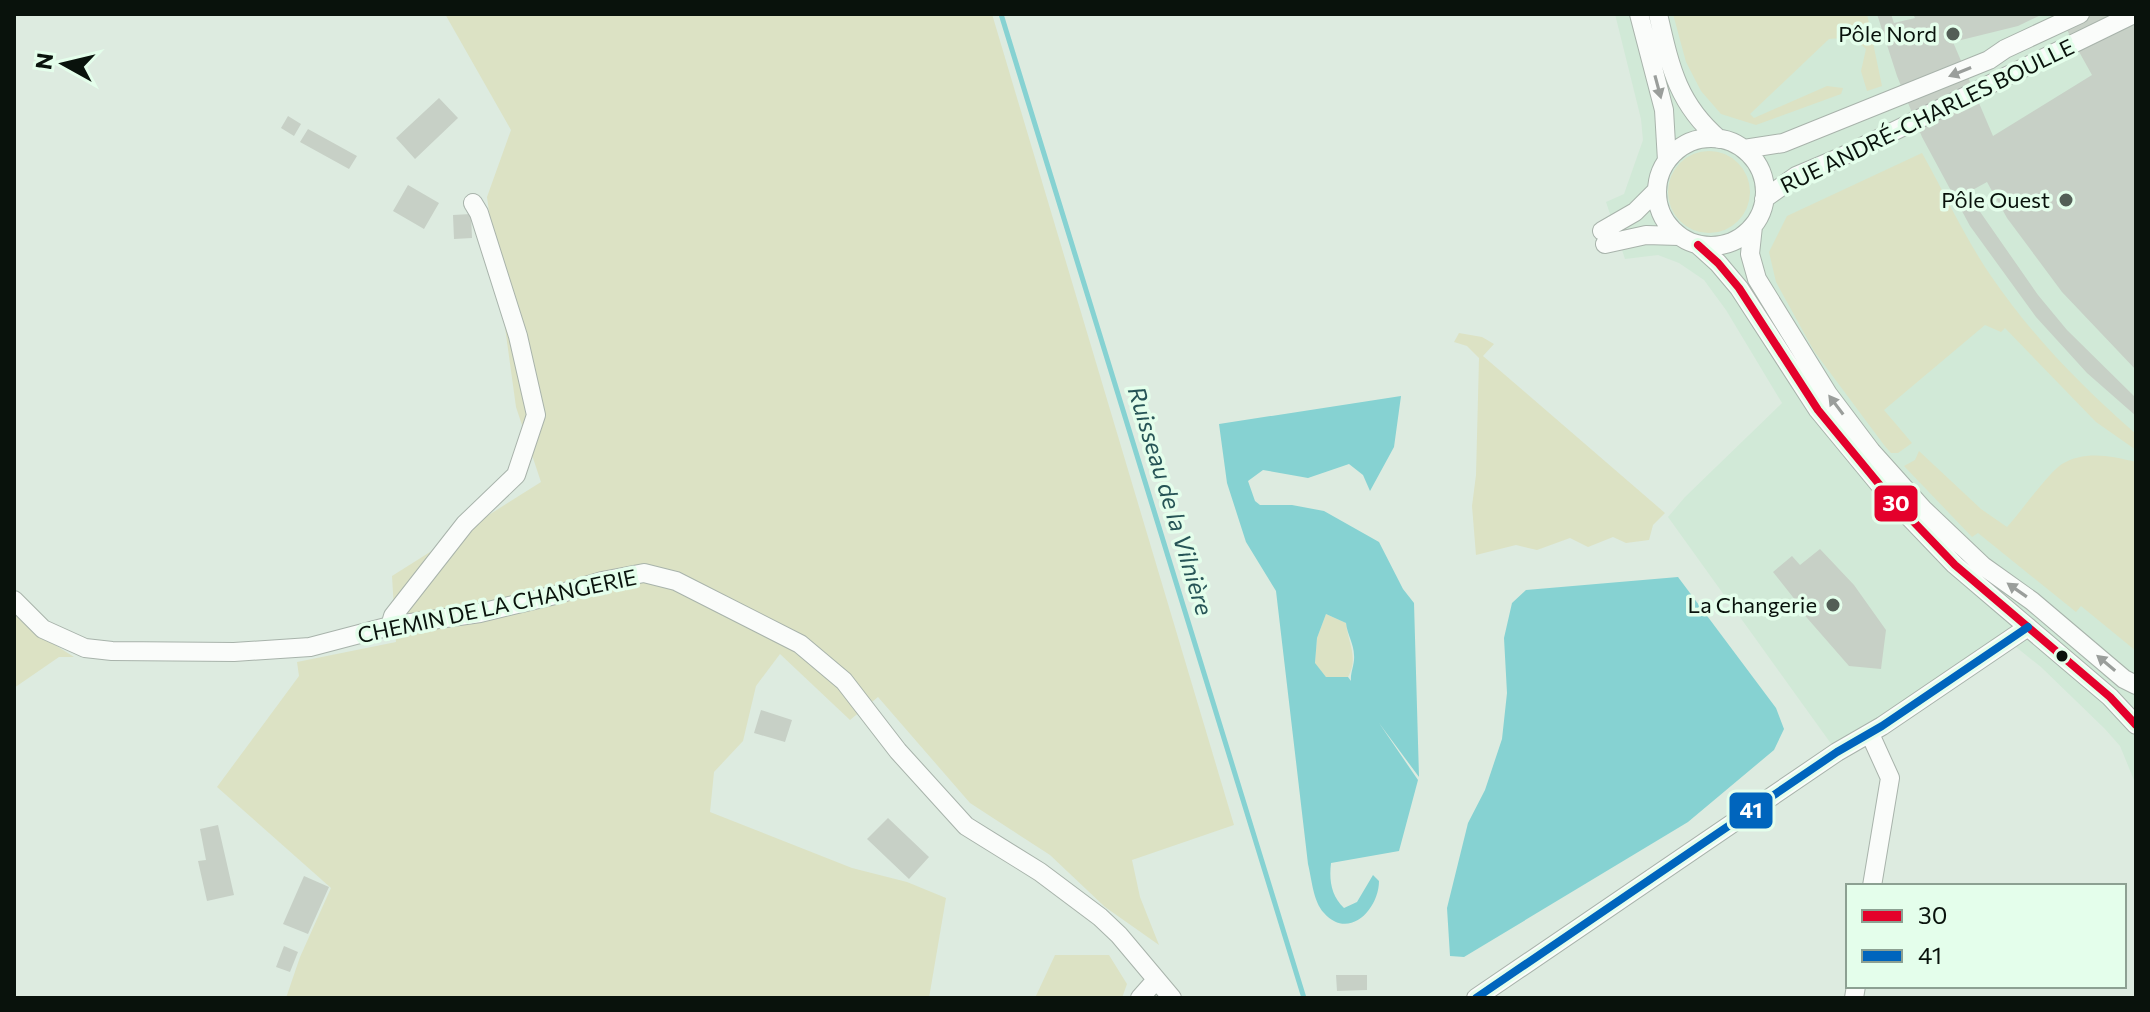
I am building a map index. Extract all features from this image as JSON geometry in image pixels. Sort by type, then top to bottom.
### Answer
[{"type":"street","points":[[1639,14],[1664,110],[1667,161]]},
{"type":"street","points":[[1658,14],[1683,96],[1694,115],[1719,139]]},
{"type":"street","name":"RUE ANDRÉ-CHARLES BOULLE","points":[[1744,149],[1783,143],[1989,60],[2005,49],[2080,14]]},
{"type":"street","name":"RUE ANDRÉ-CHARLES BOULLE","points":[[1764,199],[1796,176],[2134,14]]},
{"type":"street","points":[[1989,60],[2007,58],[2055,38]]},
{"type":"street","points":[[1679,236],[1662,216],[1657,190],[1667,161],[1690,142],[1707,138],[1719,139],[1744,149],[1761,171],[1764,199],[1753,226],[1750,254],[1757,279],[1812,370],[1871,451],[1923,509],[1983,566],[2032,601],[2124,679],[2136,685]]},
{"type":"street","points":[[1657,190],[1603,237],[1679,236],[1698,245],[1739,288],[1798,383],[1867,472],[1955,565],[2110,697],[2136,725]]},
{"type":"street","points":[[390,626],[393,616],[465,524],[516,475],[536,415],[518,336],[479,213],[473,203]]},
{"type":"street","points":[[1698,245],[1732,242],[1753,226]]},
{"type":"street","name":"CHEMIN DE LA CHANGERIE","points":[[14,600],[43,629],[85,648],[234,652],[310,647],[390,626],[480,613],[644,573],[676,581],[800,644],[844,681],[898,751],[966,826],[1040,872],[1100,917],[1172,998]]},
{"type":"street","points":[[1476,998],[1837,752],[1870,734],[2028,627]]},
{"type":"street","points":[[1870,734],[1890,778],[1872,884]]},
{"type":"street","points":[[1140,998],[1156,980]]},
{"type":"shaded area","points":[[445,14],[992,14],[1234,825],[1132,860],[1140,897],[1159,945],[1105,907],[1050,855],[970,803],[878,697],[850,720],[780,654],[756,686],[743,741],[714,772],[710,812],[852,868],[907,882],[946,898],[929,998],[286,998],[300,957],[331,888],[217,787],[299,676],[297,662],[396,642],[392,576],[541,482],[516,407],[487,197],[511,130]]},
{"type":"shaded area","points":[[1615,14],[2136,14],[2136,785],[2120,746],[2105,729],[2041,667],[2006,639],[1837,752],[1668,517],[1782,403],[1726,310],[1704,280],[1679,263],[1658,255],[1625,259],[1606,202],[1624,194],[1643,140],[1641,119]]},
{"type":"shaded area","points":[[1673,14],[1867,14],[1882,86],[1867,91],[1861,71],[1866,49],[1849,40],[1829,39],[1750,114],[1754,118],[1827,86],[1843,88],[1841,94],[1756,125],[1721,114],[1701,91],[1686,62]]},
{"type":"shaded area","points":[[1709,151],[1725,154],[1738,163],[1747,176],[1750,192],[1747,208],[1738,221],[1725,230],[1709,233],[1693,230],[1680,221],[1671,208],[1668,192],[1671,176],[1680,163],[1693,154]]},
{"type":"shaded area","points":[[1922,153],[1991,276],[2059,360],[2136,434],[2136,450],[2096,422],[2005,328],[2001,332],[1985,325],[1884,410],[1912,443],[1898,453],[1891,453],[1884,445],[1814,351],[1776,282],[1769,252],[1787,216]]},
{"type":"shaded area","points":[[1459,333],[1482,337],[1494,344],[1483,356],[1665,513],[1653,525],[1649,540],[1626,543],[1613,537],[1588,547],[1570,538],[1537,550],[1516,545],[1476,555],[1472,506],[1476,475],[1479,358],[1467,346],[1454,342]]},
{"type":"shaded area","points":[[1919,451],[1981,509],[2007,527],[2062,464],[2089,456],[2108,456],[2136,462],[2136,651],[2081,606],[2076,612],[1978,533],[1972,537],[1904,466],[1915,460]]},
{"type":"shaded area","points":[[14,610],[49,641],[74,657],[59,657],[14,688]]},
{"type":"shaded area","points":[[1326,614],[1346,623],[1353,657],[1348,677],[1326,677],[1315,664],[1317,638]]},
{"type":"shaded area","points":[[1055,955],[1109,955],[1127,984],[1122,998],[1035,998]]},
{"type":"water","points":[[1401,396],[1394,447],[1370,491],[1363,475],[1349,464],[1308,478],[1263,470],[1248,481],[1255,501],[1260,505],[1292,505],[1324,511],[1379,542],[1403,589],[1414,603],[1419,777],[1379,723],[1418,780],[1399,851],[1331,863],[1332,887],[1344,908],[1357,902],[1373,875],[1379,881],[1374,902],[1361,918],[1352,923],[1334,921],[1324,913],[1313,890],[1276,591],[1246,542],[1227,483],[1219,424]],"holes":[[[1326,614],[1346,623],[1354,651],[1351,681],[1348,677],[1326,677],[1315,663],[1317,638]]]},
{"type":"water","points":[[1678,577],[1776,708],[1784,729],[1774,750],[1688,822],[1464,957],[1450,956],[1447,908],[1468,823],[1485,790],[1502,739],[1507,693],[1504,638],[1512,603],[1526,590]]},
{"type":"building","points":[[1877,14],[1891,14],[1894,23],[1915,18],[1913,14],[2043,14],[2018,26],[1953,42],[1993,136],[2092,75],[2058,14],[2132,14],[2136,21],[2136,370],[2062,292],[2007,218],[1987,182],[1967,193],[2038,295],[2067,330],[2136,398],[2136,416],[2087,373],[2036,317],[1970,226],[1922,137],[1897,76]]},
{"type":"building","points":[[439,98],[458,118],[415,159],[396,138]]},
{"type":"building","points":[[288,116],[301,124],[294,136],[281,128]]},
{"type":"building","points":[[308,129],[357,156],[349,169],[300,142]]},
{"type":"building","points":[[408,185],[439,203],[424,229],[393,211]]},
{"type":"building","points":[[471,214],[472,238],[454,239],[453,215]]},
{"type":"building","name":"La Changerie","points":[[1820,549],[1854,585],[1886,630],[1881,669],[1849,666],[1794,603],[1796,601],[1773,572],[1792,556],[1800,565]]},
{"type":"building","points":[[761,710],[792,720],[785,742],[754,733]]},
{"type":"building","points":[[888,818],[929,857],[909,879],[867,839]]},
{"type":"building","points":[[218,825],[234,895],[207,901],[198,861],[206,860],[200,829]]},
{"type":"building","points":[[304,876],[329,887],[308,934],[283,924]]},
{"type":"building","points":[[284,946],[298,952],[290,972],[276,967]]},
{"type":"building","points":[[1336,975],[1367,975],[1367,990],[1337,991]]},
{"type":"waterway","name":"Ruisseau de la Vilnière","points":[[1001,14],[1304,998]]},
{"type":"transit line","name":"30","points":[[1698,245],[1739,288],[1818,410],[1888,495],[1955,565],[2110,697],[2136,725]]},
{"type":"transit line","name":"41","points":[[1476,998],[1837,752],[1882,726],[2028,627]]},
{"type":"place","name":"Pôle Nord","points":[[1953,34]]},
{"type":"place","name":"Pôle Ouest","points":[[2066,200]]},
{"type":"place","name":"La Changerie","points":[[1833,605]]}]
